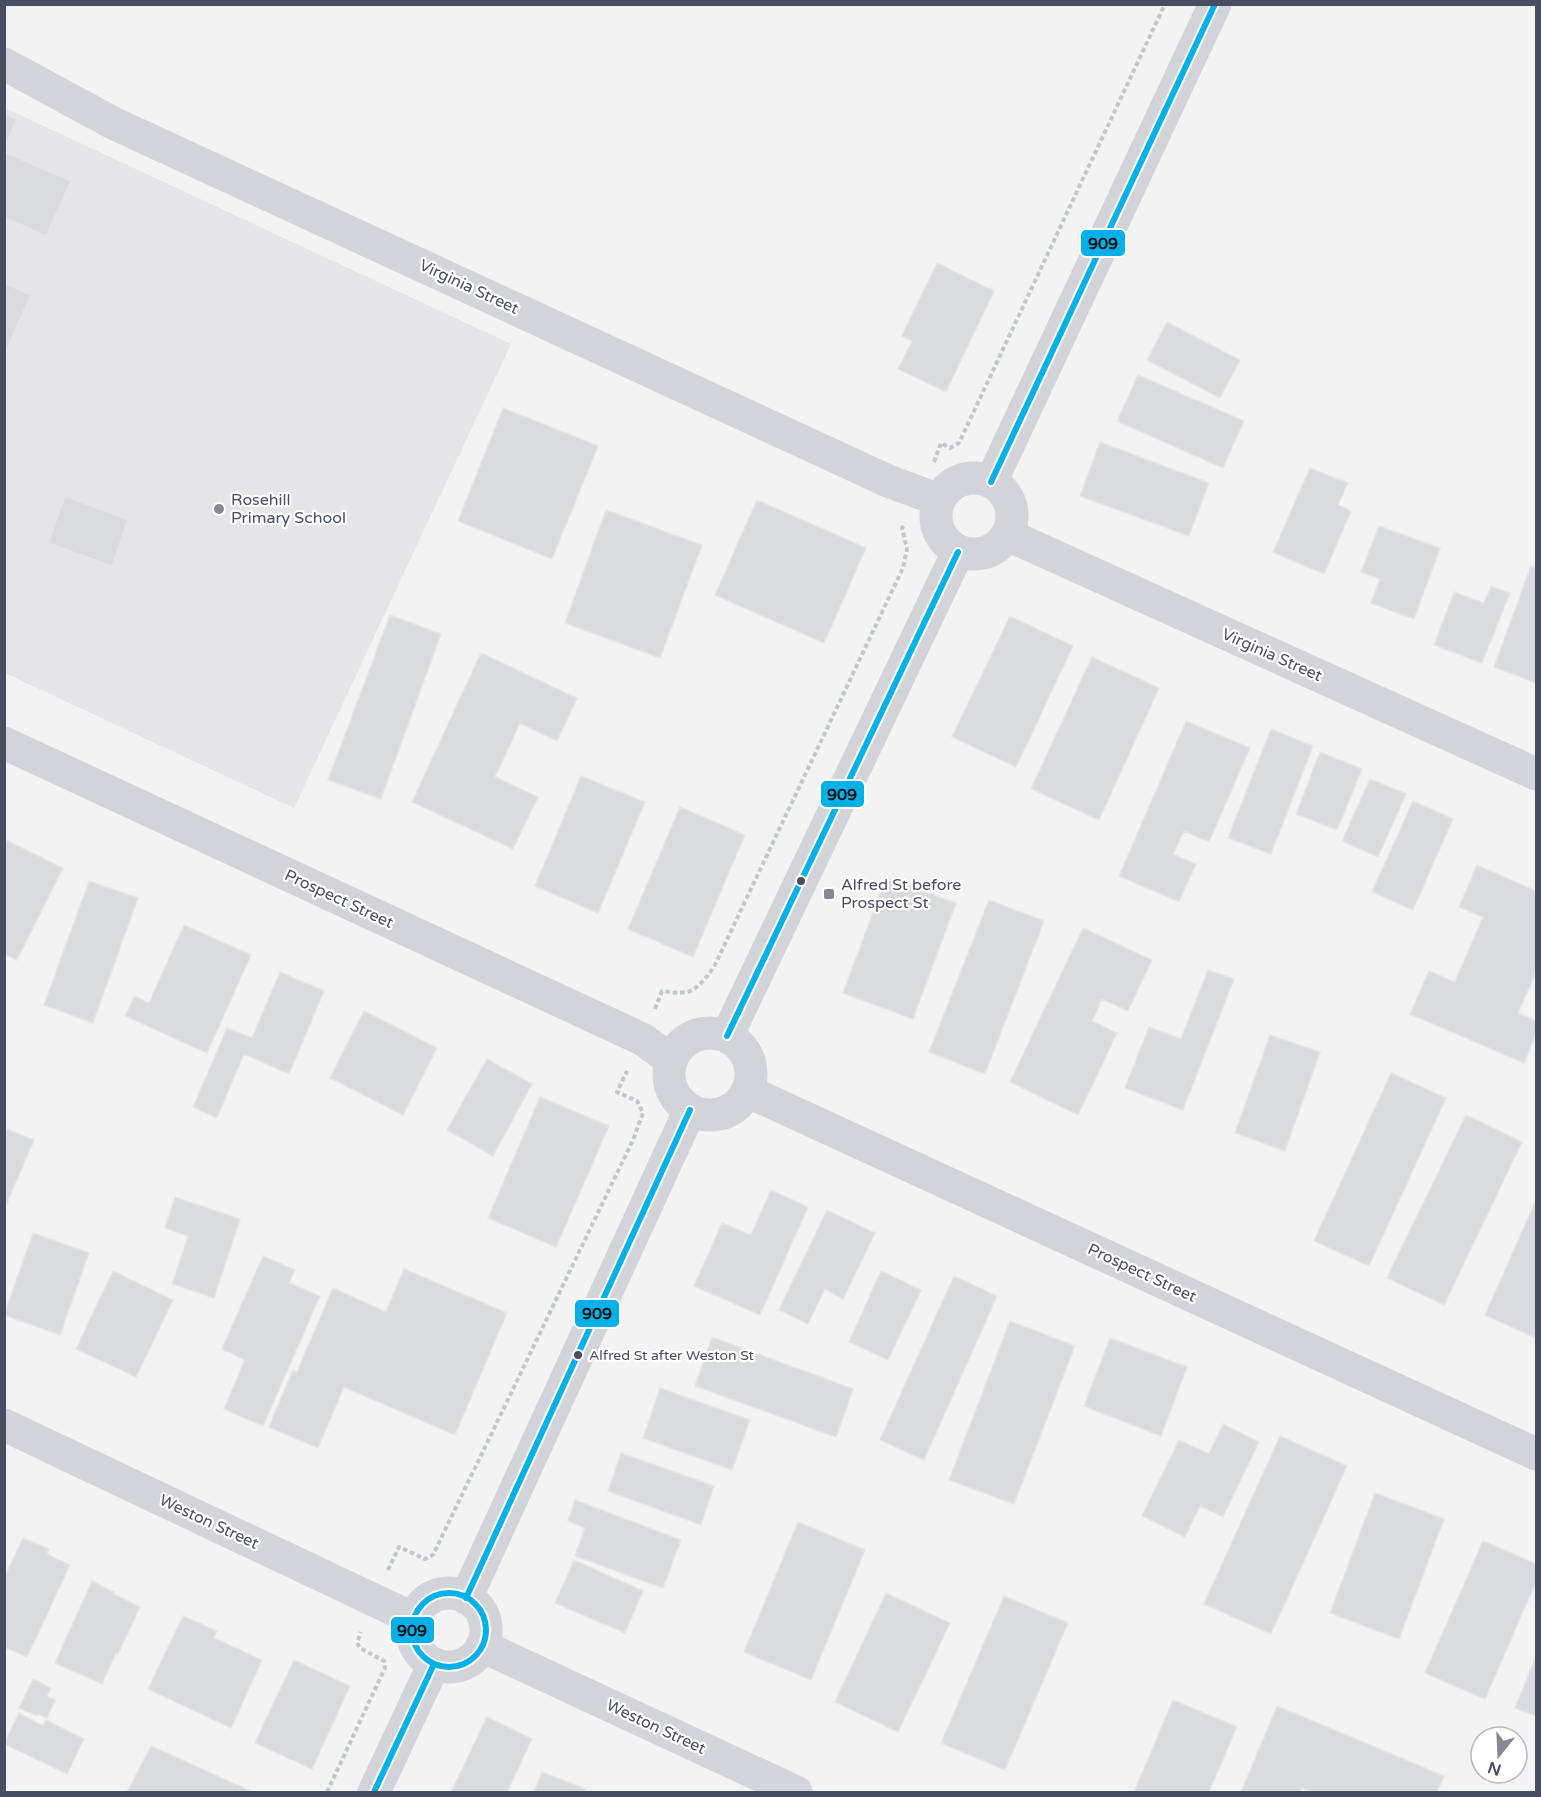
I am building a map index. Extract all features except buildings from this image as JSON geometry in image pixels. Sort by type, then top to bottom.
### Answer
[{"type":"street","points":[[991,482],[1215,4]]},
{"type":"street","name":"Virginia Street","points":[[4,64],[113,123],[878,476],[939,500]]},
{"type":"street","points":[[967,478],[980,478],[991,482],[1007,496],[1012,506],[1013,517],[1008,535],[996,548],[984,554],[971,555],[958,552],[940,536],[936,524],[939,500],[956,482],[967,478]]},
{"type":"street","name":"Virginia Street","points":[[1008,535],[1536,774]]},
{"type":"street","points":[[727,1036],[958,552]]},
{"type":"street","name":"Prospect Street","points":[[4,743],[642,1039],[671,1060]]},
{"type":"street","points":[[703,1033],[727,1036],[738,1044],[748,1057],[751,1072],[747,1091],[735,1106],[716,1114],[702,1114],[690,1110],[672,1091],[669,1078],[671,1060],[680,1044],[691,1037],[703,1033]]},
{"type":"street","name":"Prospect Street","points":[[747,1091],[1536,1454]]},
{"type":"street","points":[[466,1598],[690,1110]]},
{"type":"street","name":"Weston Street","points":[[4,1425],[414,1619]]},
{"type":"street","points":[[441,1594],[454,1594],[466,1598],[482,1612],[486,1634],[478,1654],[469,1662],[446,1667],[434,1664],[418,1650],[412,1629],[414,1619],[429,1599],[441,1594]]},
{"type":"street","name":"Weston Street","points":[[482,1646],[796,1792]]},
{"type":"street","points":[[374,1792],[434,1664]]},
{"type":"path","points":[[932,465],[941,443],[951,448],[959,443],[1165,4]]},
{"type":"path","points":[[657,1004],[662,991],[683,994],[699,986],[714,967],[903,568],[907,549],[902,528]]},
{"type":"path","points":[[399,1547],[425,1559],[433,1556],[633,1140],[643,1113],[637,1101],[617,1092],[625,1075]]},
{"type":"path","points":[[327,1792],[385,1668],[384,1661],[360,1648],[357,1643]]},
{"type":"shaded area","name":"Rosehill Primary School","points":[[5,108],[511,344],[294,808],[5,673]]},
{"type":"transit line","name":"909","points":[[991,482],[1215,4]]},
{"type":"transit line","name":"909","points":[[727,1036],[958,552]]},
{"type":"transit line","name":"909","points":[[466,1598],[690,1110]]},
{"type":"transit line","name":"909","points":[[449,1593],[463,1596],[475,1604],[483,1616],[486,1630],[483,1644],[475,1656],[463,1664],[449,1667],[435,1664],[423,1656],[415,1644],[412,1630],[415,1616],[423,1604],[435,1596],[449,1593]]},
{"type":"transit line","name":"909","points":[[374,1792],[434,1664]]},
{"type":"place","name":"Rosehill Primary School","points":[[219,509]]},
{"type":"place","name":"Alfred St before Prospect St","points":[[829,894]]},
{"type":"place","name":"Alfred St after Weston St","points":[[578,1355]]}]
